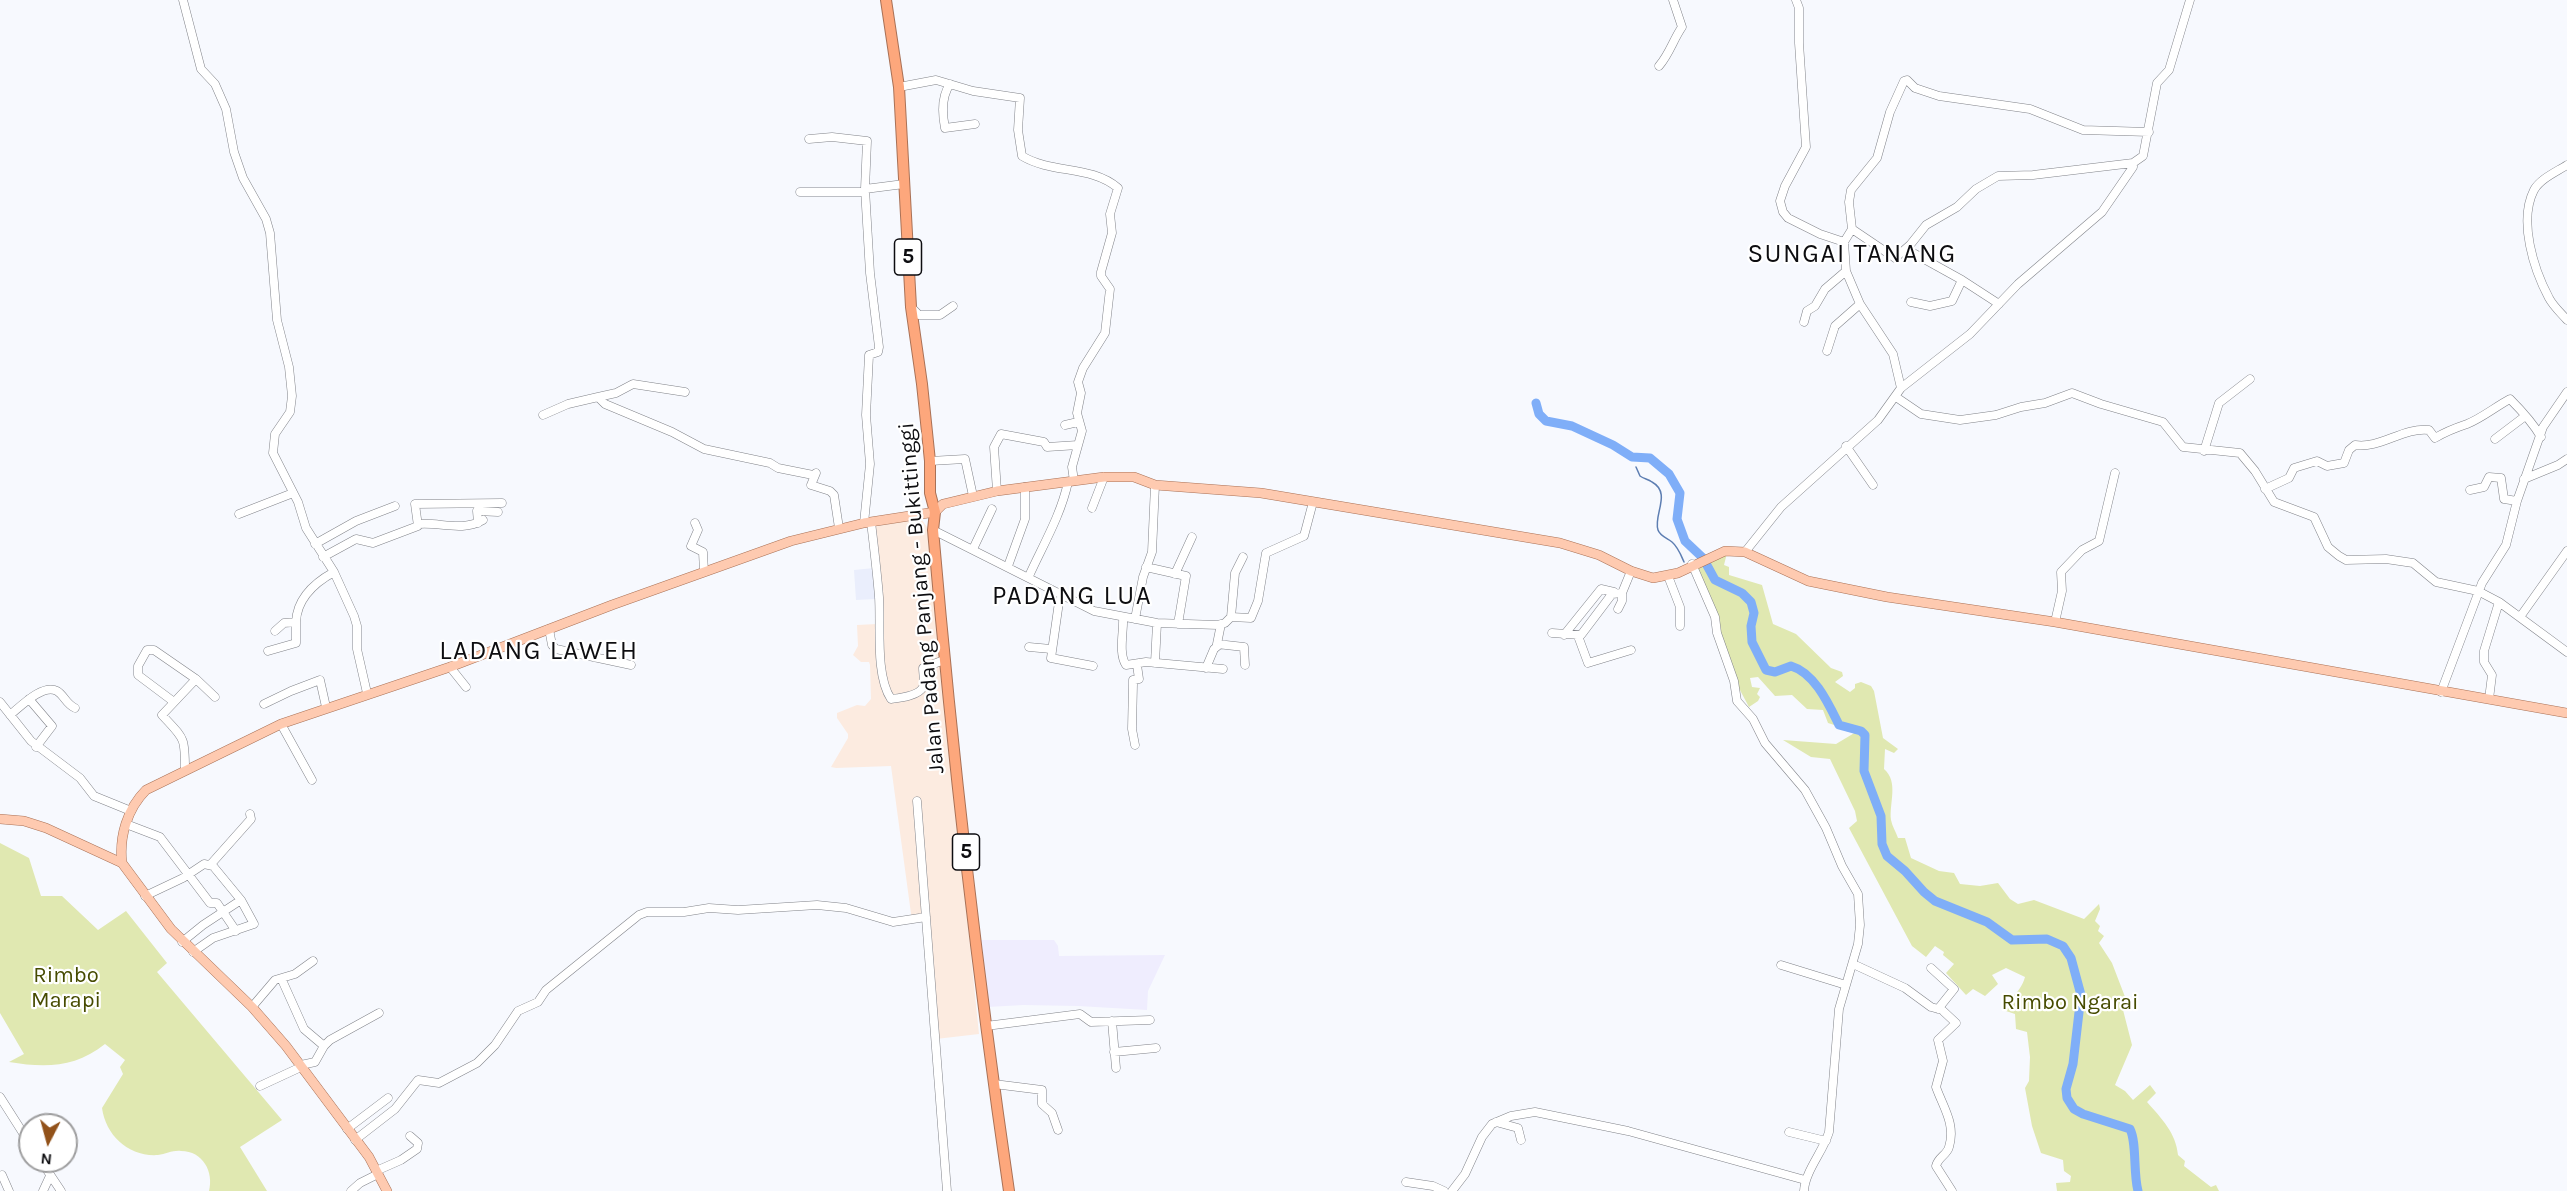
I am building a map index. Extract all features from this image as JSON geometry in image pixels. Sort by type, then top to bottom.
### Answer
[{"type":"highway","name":"Jalan Padang Panjang - Bukittinggi","points":[[886,0],[899,87],[911,307],[930,461],[930,493],[935,512],[933,530],[944,660],[993,1084],[1009,1191]]},
{"type":"main road","points":[[122,863],[121,844],[126,824],[131,811],[146,790],[281,724],[367,693],[450,667],[791,541],[868,522],[935,512],[943,504],[997,491],[1104,477],[1134,477],[1155,485],[1261,494],[1560,543],[1599,555],[1631,571],[1653,578],[1678,573],[1693,564],[1722,553],[1745,552],[1808,581],[1907,600],[2055,622],[2567,713]]},
{"type":"main road","points":[[0,819],[35,824],[122,863],[182,942],[252,1007],[301,1066],[355,1140],[387,1191]]},
{"type":"main road","points":[[109,856],[121,844]]},
{"type":"street","points":[[183,0],[201,69],[215,84],[226,109],[234,152],[243,178],[266,219],[270,233],[278,320],[290,367],[292,396],[290,412],[275,434],[273,453],[293,493],[306,528],[334,572],[357,626],[357,649],[367,693]]},
{"type":"street","points":[[1659,66],[1671,51],[1674,40],[1682,27],[1672,0]]},
{"type":"street","points":[[1796,0],[1799,8],[1806,147],[1785,186],[1780,201],[1782,212],[1788,218],[1820,234],[1845,242]]},
{"type":"street","points":[[1852,229],[1893,258],[1906,249],[1926,225],[1957,207],[1976,189],[1998,176],[2133,163],[2143,156],[2157,83],[2169,70],[2190,0]]},
{"type":"street","points":[[899,87],[936,80],[973,91],[1020,98],[1018,126],[1022,156],[1068,170],[1092,172],[1119,188],[1110,214],[1111,237],[1101,272],[1101,276],[1110,289],[1105,333],[1078,384],[1081,393],[1076,409],[1082,431],[1072,467],[1071,482],[1062,508],[1029,576]]},
{"type":"street","points":[[1900,388],[1893,354],[1860,304],[1846,271],[1845,242],[1852,229],[1849,202],[1851,190],[1877,158],[1890,112],[1904,81],[1915,88],[1939,96],[2030,109],[2083,130],[2149,132]]},
{"type":"street","points":[[950,84],[942,106],[945,128],[975,124]]},
{"type":"street","points":[[809,139],[832,137],[867,141],[865,190],[870,273],[879,347],[878,352],[869,355],[866,415],[870,464],[868,522],[879,599],[883,682],[891,699],[902,698],[920,691],[923,687],[923,668],[944,660]]},
{"type":"street","points":[[1745,552],[1781,507],[1846,446],[1878,420],[1896,397],[1900,388],[1970,334],[1999,304],[2102,212],[2133,167],[2133,163]]},
{"type":"street","points":[[2567,165],[2535,188],[2528,207],[2536,266],[2550,300],[2567,320]]},
{"type":"street","points":[[800,192],[865,190],[904,184]]},
{"type":"street","points":[[1906,249],[1962,280],[1999,304]]},
{"type":"street","points":[[1804,322],[1807,311],[1815,306],[1825,289],[1846,271]]},
{"type":"street","points":[[1911,302],[1926,306],[1952,301],[1962,280]]},
{"type":"street","points":[[1827,351],[1835,326],[1860,304]]},
{"type":"street","points":[[911,307],[919,315],[940,315],[953,306]]},
{"type":"street","points":[[2204,451],[2212,418],[2219,403],[2250,379]]},
{"type":"street","points":[[543,415],[568,404],[616,393],[633,384],[685,392]]},
{"type":"street","points":[[2441,692],[2478,591],[2506,545],[2524,479],[2549,416],[2567,392]]},
{"type":"street","points":[[1896,397],[1922,414],[1960,420],[1988,417],[2021,406],[2045,403],[2064,394],[2078,394],[2101,404],[2163,422],[2183,447],[2240,453],[2255,471],[2270,498],[2278,505],[2314,517],[2331,552],[2346,560],[2413,563],[2436,582],[2478,591],[2499,602],[2567,652]]},
{"type":"street","points":[[598,397],[605,404],[672,432],[704,449],[770,463],[787,470],[813,475],[816,473],[812,485],[830,491],[834,495],[839,528]]},
{"type":"street","points":[[2265,489],[2289,478],[2294,468],[2317,461],[2327,466],[2344,463],[2349,450],[2355,445],[2369,446],[2418,429],[2429,430],[2435,438],[2445,431],[2467,424],[2493,411],[2508,400],[2513,402],[2524,417],[2531,420],[2541,437]]},
{"type":"street","points":[[2495,439],[2524,417]]},
{"type":"street","points":[[1065,425],[1078,422]]},
{"type":"street","points":[[997,491],[994,447],[1001,434],[1023,436],[1044,442],[1047,447],[1078,445]]},
{"type":"street","points":[[1846,446],[1874,485]]},
{"type":"street","points":[[930,461],[965,459],[973,496]]},
{"type":"street","points":[[2524,479],[2567,459]]},
{"type":"street","points":[[2055,622],[2062,591],[2061,572],[2082,550],[2099,541],[2115,473]]},
{"type":"street","points":[[1092,508],[1104,477]]},
{"type":"street","points":[[2470,490],[2484,487],[2489,477],[2501,478],[2504,499],[2517,501]]},
{"type":"street","points":[[1135,619],[1146,567],[1152,552],[1155,485]]},
{"type":"street","points":[[1008,566],[1024,523],[1025,487]]},
{"type":"street","points":[[239,514],[293,493]]},
{"type":"street","points":[[933,530],[1029,576],[1094,611],[1156,622],[1221,624],[1231,617],[1251,618],[1258,601],[1266,553],[1304,536],[1313,502]]},
{"type":"street","points":[[419,524],[415,504],[502,503]]},
{"type":"street","points":[[315,544],[356,521],[395,506]]},
{"type":"street","points":[[974,549],[992,509]]},
{"type":"street","points":[[323,557],[356,539],[373,543],[419,524],[429,523],[447,527],[480,521],[477,511],[498,512]]},
{"type":"street","points":[[695,523],[698,530],[692,546],[703,552],[704,572]]},
{"type":"street","points":[[1176,574],[1192,537]]},
{"type":"street","points":[[2520,617],[2567,551]]},
{"type":"street","points":[[1231,617],[1235,573],[1243,557]]},
{"type":"street","points":[[1693,564],[1715,617],[1717,633],[1734,681],[1737,700],[1753,719],[1766,743],[1805,790],[1858,894],[1860,925],[1853,964],[1839,1009],[1829,1132],[1805,1180],[1804,1191]]},
{"type":"street","points":[[1146,567],[1186,577],[1178,624]]},
{"type":"street","points":[[1578,636],[1618,593],[1631,571]]},
{"type":"street","points":[[268,651],[296,643],[298,604],[317,581],[334,572]]},
{"type":"street","points":[[1668,576],[1680,607],[1680,626]]},
{"type":"street","points":[[1564,635],[1601,589],[1618,593]]},
{"type":"street","points":[[1618,593],[1622,601],[1618,609]]},
{"type":"street","points":[[1063,596],[1059,602],[1052,659],[1093,666]]},
{"type":"street","points":[[2489,699],[2492,675],[2484,662],[2484,651],[2499,602]]},
{"type":"street","points":[[1123,617],[1123,662],[1138,673]]},
{"type":"street","points":[[275,631],[284,623],[296,622]]},
{"type":"street","points":[[1155,663],[1156,622]]},
{"type":"street","points":[[1219,645],[1217,642],[1221,624]]},
{"type":"street","points":[[549,629],[552,645],[556,649],[631,665]]},
{"type":"street","points":[[1552,633],[1578,636]]},
{"type":"street","points":[[1578,636],[1588,663],[1631,650]]},
{"type":"street","points":[[1206,668],[1214,649],[1219,645],[1244,647],[1245,665]]},
{"type":"street","points":[[1029,647],[1052,649]]},
{"type":"street","points":[[174,702],[138,675],[138,666],[147,650],[154,650],[196,679],[215,697]]},
{"type":"street","points":[[1135,745],[1132,729],[1132,684],[1142,662],[1223,669]]},
{"type":"street","points":[[450,667],[466,687]]},
{"type":"street","points":[[185,769],[185,742],[174,725],[162,716],[196,679]]},
{"type":"street","points":[[264,704],[320,680],[326,707]]},
{"type":"street","points":[[10,715],[29,699],[50,689],[58,692],[68,704],[75,708]]},
{"type":"street","points":[[29,699],[52,726],[36,747]]},
{"type":"street","points":[[0,702],[36,747],[77,776],[97,798],[131,811]]},
{"type":"street","points":[[281,724],[312,780]]},
{"type":"street","points":[[917,801],[947,1191]]},
{"type":"street","points":[[145,896],[190,874],[204,864],[211,864],[251,819],[250,814]]},
{"type":"street","points":[[126,824],[160,837],[210,903],[217,903],[236,931]]},
{"type":"street","points":[[193,952],[213,938],[254,924],[241,900],[211,864]]},
{"type":"street","points":[[182,942],[241,900]]},
{"type":"street","points":[[355,1140],[395,1109],[418,1080],[439,1083],[477,1063],[495,1045],[520,1008],[538,1002],[546,990],[639,915],[647,912],[684,912],[709,908],[738,910],[817,904],[846,908],[892,922],[926,917]]},
{"type":"street","points":[[203,925],[213,938]]},
{"type":"street","points":[[252,1007],[273,982],[278,979],[282,980],[313,961]]},
{"type":"street","points":[[1853,964],[1905,988],[1956,1023],[1938,1040],[1943,1061],[1936,1086],[1944,1103],[1953,1134],[1947,1152],[1937,1161],[1936,1166],[1952,1191]]},
{"type":"street","points":[[1781,965],[1846,985]]},
{"type":"street","points":[[1930,968],[1954,989],[1938,1009]]},
{"type":"street","points":[[282,980],[304,1029],[324,1046]]},
{"type":"street","points":[[260,1086],[301,1066],[315,1062],[324,1046],[379,1013]]},
{"type":"street","points":[[986,1026],[1080,1014],[1091,1022],[1150,1020]]},
{"type":"street","points":[[1112,1021],[1116,1068]]},
{"type":"street","points":[[1114,1052],[1156,1048]]},
{"type":"street","points":[[993,1084],[1042,1089],[1042,1104],[1052,1113],[1058,1130]]},
{"type":"street","points":[[0,1097],[18,1125]]},
{"type":"street","points":[[347,1129],[388,1098]]},
{"type":"street","points":[[1452,1191],[1465,1174],[1482,1137],[1496,1122],[1511,1116],[1535,1112],[1628,1131],[1805,1180]]},
{"type":"street","points":[[1496,1122],[1518,1128],[1521,1140]]},
{"type":"street","points":[[1789,1132],[1826,1141]]},
{"type":"street","points":[[351,1191],[417,1149],[418,1143],[410,1136]]},
{"type":"street","points":[[48,1173],[61,1191]]},
{"type":"street","points":[[2,1175],[9,1191]]},
{"type":"street","points":[[43,1191],[50,1176]]},
{"type":"street","points":[[1406,1182],[1432,1186],[1444,1191]]},
{"type":"shaded area","points":[[915,519],[922,520],[927,527],[979,1034],[936,1039],[924,921],[912,921],[891,766],[831,767],[848,738],[848,734],[837,718],[837,713],[857,705],[865,706],[871,699],[869,662],[861,662],[853,655],[858,646],[857,625],[877,624],[874,527]]},
{"type":"shaded area","points":[[874,568],[876,599],[856,600],[854,570]]},
{"type":"shaded area","points":[[978,940],[1054,940],[1058,946],[1059,956],[1165,955],[1148,991],[1147,1010],[1078,1006],[988,1007]]},
{"type":"green space","name":"Rimbo Ngarai","points":[[1728,549],[1724,565],[1729,567],[1729,575],[1762,585],[1773,624],[1796,634],[1831,668],[1842,672],[1843,676],[1835,682],[1850,692],[1855,688],[1855,684],[1861,682],[1871,686],[1874,691],[1883,738],[1898,749],[1894,753],[1885,749],[1884,769],[1889,774],[1892,786],[1891,820],[1898,838],[1905,838],[1911,858],[1939,871],[1954,873],[1960,884],[1980,886],[1998,883],[2010,899],[2018,904],[2034,900],[2084,919],[2099,904],[2100,909],[2095,921],[2100,926],[2098,931],[2104,936],[2099,943],[2112,963],[2127,1002],[2122,1006],[2132,1045],[2115,1085],[2133,1100],[2150,1085],[2156,1093],[2147,1102],[2171,1133],[2178,1155],[2185,1161],[2184,1166],[2211,1187],[2216,1185],[2219,1191],[2057,1191],[2056,1183],[2070,1182],[2071,1176],[2064,1171],[2063,1160],[2041,1153],[2032,1126],[2025,1088],[2029,1081],[2030,1057],[2027,1032],[2016,1029],[2015,1014],[2003,1010],[2020,988],[2025,977],[2006,968],[1992,975],[1998,984],[1985,996],[1973,989],[1966,995],[1946,973],[1954,964],[1943,955],[1944,952],[1935,946],[1926,957],[1912,946],[1849,828],[1857,821],[1855,811],[1830,759],[1811,757],[1783,740],[1836,744],[1856,732],[1828,723],[1823,710],[1807,709],[1792,695],[1775,696],[1758,677],[1750,678],[1752,687],[1760,688],[1757,694],[1760,697],[1749,707],[1718,649],[1712,617],[1694,570]]},
{"type":"green space","name":"Rimbo Marapi","points":[[0,843],[29,858],[41,896],[62,896],[98,930],[126,911],[167,963],[157,972],[282,1120],[240,1147],[267,1191],[209,1191],[208,1170],[201,1159],[195,1155],[178,1151],[147,1155],[121,1143],[108,1127],[102,1108],[123,1074],[120,1067],[125,1060],[105,1044],[94,1052],[71,1062],[35,1065],[9,1062],[24,1054],[0,1013]]},
{"type":"waterway","points":[[1536,403],[1539,414],[1546,421],[1572,426],[1613,445],[1632,457],[1650,458],[1669,474],[1680,493],[1677,519],[1685,541],[1703,558],[1715,580],[1742,593],[1751,602],[1754,613],[1751,626],[1752,642],[1766,670],[1775,672],[1791,666],[1800,670],[1814,682],[1839,725],[1861,731],[1865,735],[1864,771],[1881,816],[1882,844],[1887,856],[1935,901],[1987,922],[2012,940],[2047,939],[2063,946],[2071,958],[2081,995],[2073,1064],[2066,1089],[2067,1098],[2074,1109],[2083,1114],[2130,1129],[2134,1142],[2138,1191]]},
{"type":"waterway","points":[[1636,467],[1640,476],[1652,482],[1661,492],[1658,530],[1676,546],[1684,562]]},
{"type":"district","name":"SUNGAI TANANG","points":[[1852,255]]},
{"type":"district","name":"PADANG LUA","points":[[1072,597]]},
{"type":"district","name":"LADANG LAWEH","points":[[539,652]]}]
